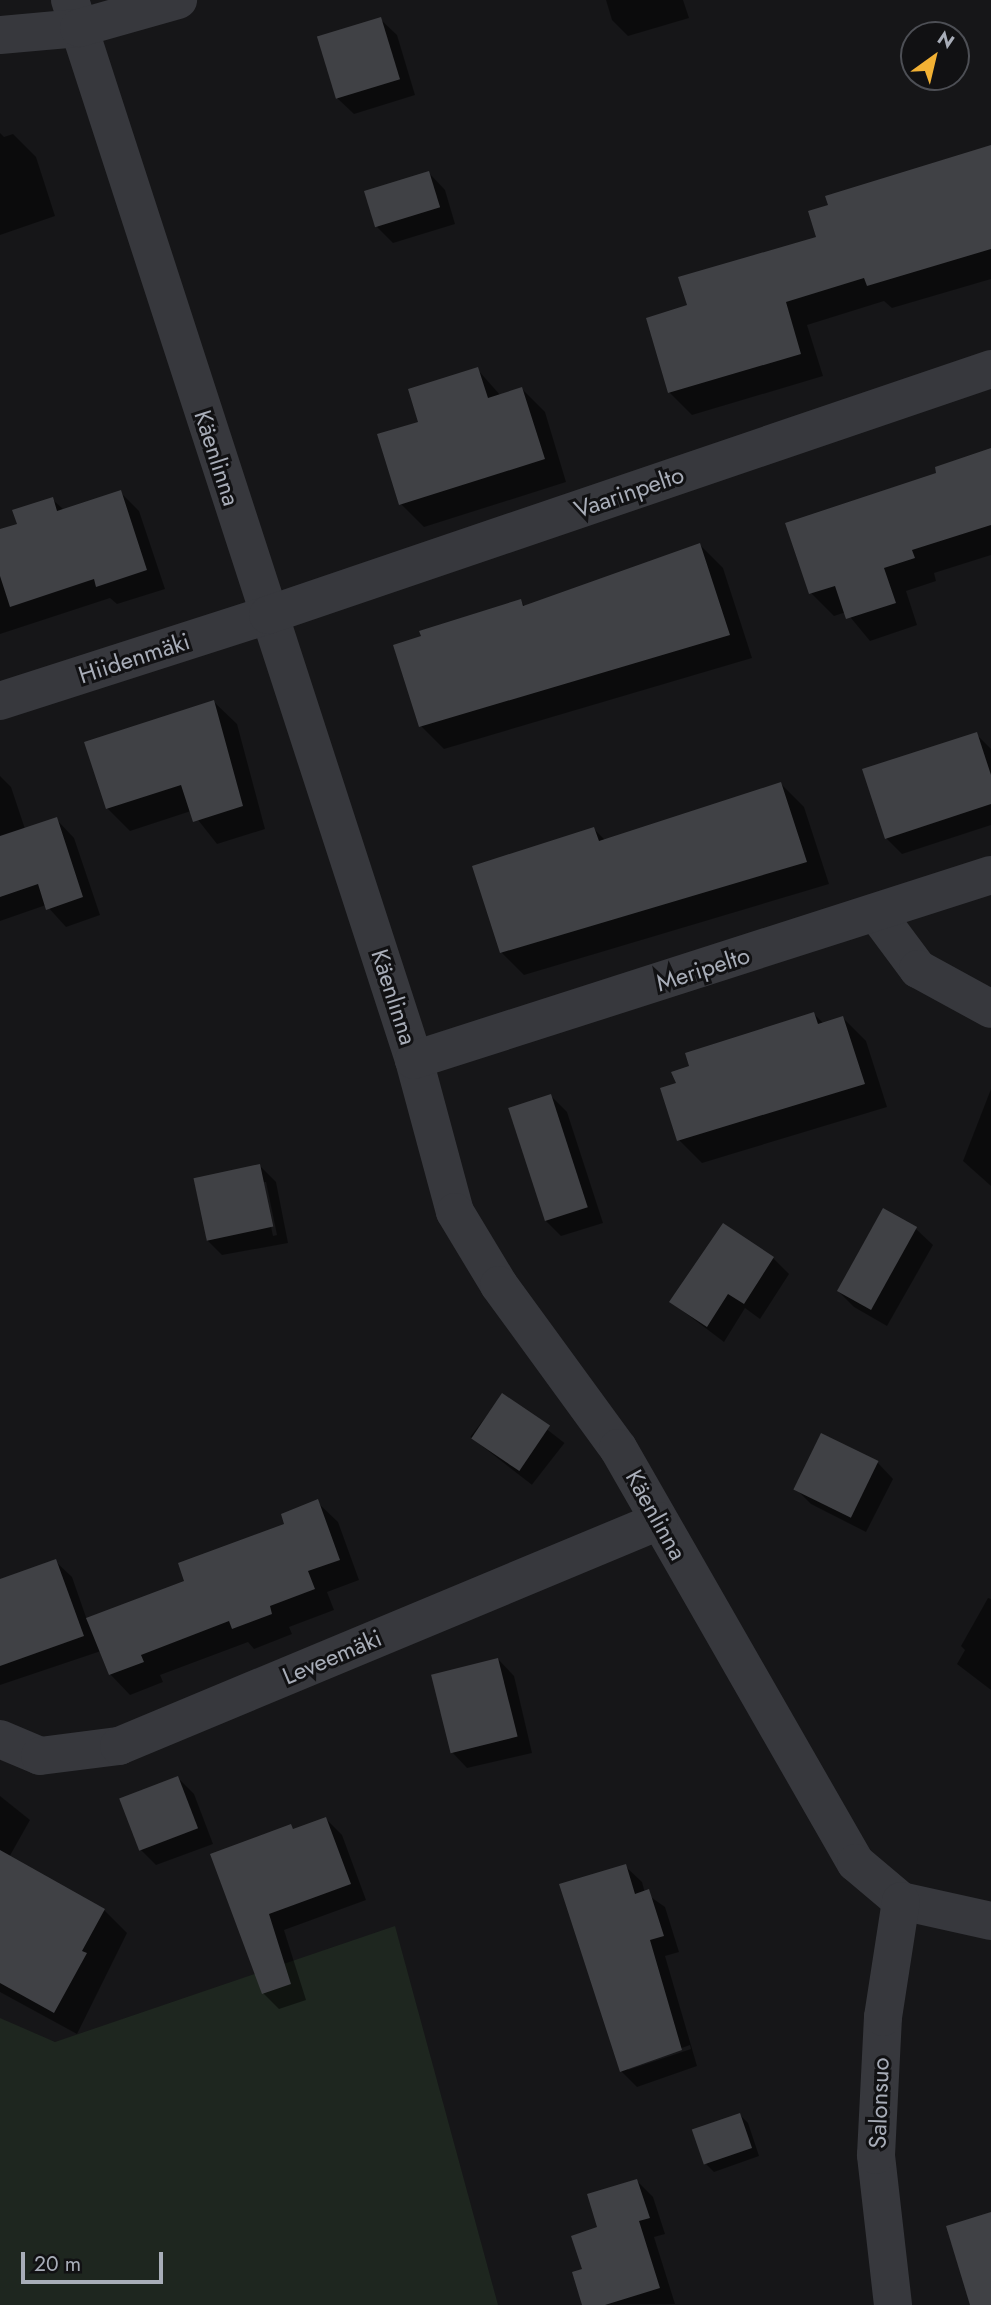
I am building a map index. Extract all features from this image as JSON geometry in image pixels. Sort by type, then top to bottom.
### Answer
[{"type":"street","points":[[0,35],[74,14],[178,0]]},
{"type":"street","name":"Käenlinna","points":[[74,14],[414,1060],[455,1212],[499,1285],[618,1448],[856,1863],[901,1900]]},
{"type":"street","name":"Vaarinpelto","points":[[268,615],[991,369]]},
{"type":"street","name":"Hiidenmäki","points":[[0,701],[268,615]]},
{"type":"street","name":"Meripelto","points":[[414,1060],[877,914],[991,875]]},
{"type":"street","points":[[877,914],[918,969],[991,1009]]},
{"type":"street","name":"Leveemäki","points":[[0,1739],[40,1756],[120,1746],[660,1521]]},
{"type":"street","points":[[901,1900],[991,1921]]},
{"type":"street","name":"Salonsuo","points":[[893,2305],[876,2155],[883,2017],[901,1900]]},
{"type":"shaded area","points":[[395,1926],[498,2305],[0,2305],[0,2018],[55,2042]]},
{"type":"building","points":[[381,17],[400,79],[336,99],[317,37]]},
{"type":"building","points":[[991,145],[991,249],[867,286],[864,278],[786,302],[801,354],[668,393],[646,318],[687,305],[678,277],[816,237],[808,211],[828,205],[825,196]]},
{"type":"building","points":[[429,171],[440,207],[375,227],[364,191]]},
{"type":"building","points":[[478,367],[488,398],[522,387],[545,459],[399,505],[377,434],[418,422],[408,389]]},
{"type":"building","points":[[991,448],[991,525],[912,550],[915,558],[884,568],[896,603],[846,619],[835,586],[809,594],[785,523],[936,473],[935,467]]},
{"type":"building","points":[[121,490],[147,570],[96,587],[94,579],[10,607],[0,576],[0,529],[17,524],[12,510],[53,497],[57,511]]},
{"type":"building","points":[[700,543],[730,635],[419,727],[393,645],[421,636],[419,631],[521,599],[523,606]]},
{"type":"building","points":[[214,700],[243,806],[193,822],[181,785],[106,809],[84,742]]},
{"type":"building","points":[[977,732],[991,775],[991,804],[885,839],[862,769]]},
{"type":"building","points":[[781,782],[807,862],[500,953],[472,866],[594,827],[599,841]]},
{"type":"building","points":[[57,817],[83,897],[46,910],[38,884],[0,897],[0,836]]},
{"type":"building","points":[[814,1012],[818,1024],[843,1016],[865,1084],[677,1141],[660,1088],[676,1083],[671,1072],[689,1066],[685,1053]]},
{"type":"building","points":[[551,1094],[588,1207],[545,1221],[508,1108]]},
{"type":"building","points":[[260,1164],[273,1227],[207,1241],[193,1178]]},
{"type":"building","points":[[883,1208],[917,1227],[871,1310],[837,1291]]},
{"type":"building","points":[[723,1223],[774,1257],[744,1304],[728,1294],[707,1327],[669,1302]]},
{"type":"building","points":[[502,1393],[550,1425],[519,1471],[471,1439]]},
{"type":"building","points":[[821,1433],[879,1461],[851,1518],[793,1490]]},
{"type":"building","points":[[318,1499],[340,1560],[308,1571],[315,1589],[270,1606],[272,1614],[232,1629],[229,1621],[141,1655],[144,1662],[109,1675],[86,1618],[184,1581],[178,1563],[284,1524],[281,1514]]},
{"type":"building","points":[[56,1559],[84,1636],[0,1666],[0,1579]]},
{"type":"building","points":[[498,1658],[518,1737],[451,1753],[431,1675]]},
{"type":"building","points":[[178,1776],[198,1828],[139,1851],[119,1799]]},
{"type":"building","points":[[326,1817],[351,1884],[269,1914],[291,1984],[262,1994],[210,1854],[291,1824],[293,1829]]},
{"type":"building","points":[[0,1850],[105,1909],[82,1951],[87,1953],[54,2013],[0,1983]]},
{"type":"building","points":[[626,1864],[635,1894],[649,1889],[664,1936],[650,1940],[682,2050],[620,2072],[559,1884]]},
{"type":"building","points":[[740,2113],[752,2148],[704,2165],[692,2130]]},
{"type":"building","points":[[637,2179],[650,2218],[639,2221],[660,2288],[605,2305],[582,2305],[572,2272],[582,2269],[571,2236],[597,2227],[587,2194]]},
{"type":"building","points":[[991,2212],[991,2305],[970,2305],[946,2226]]}]
